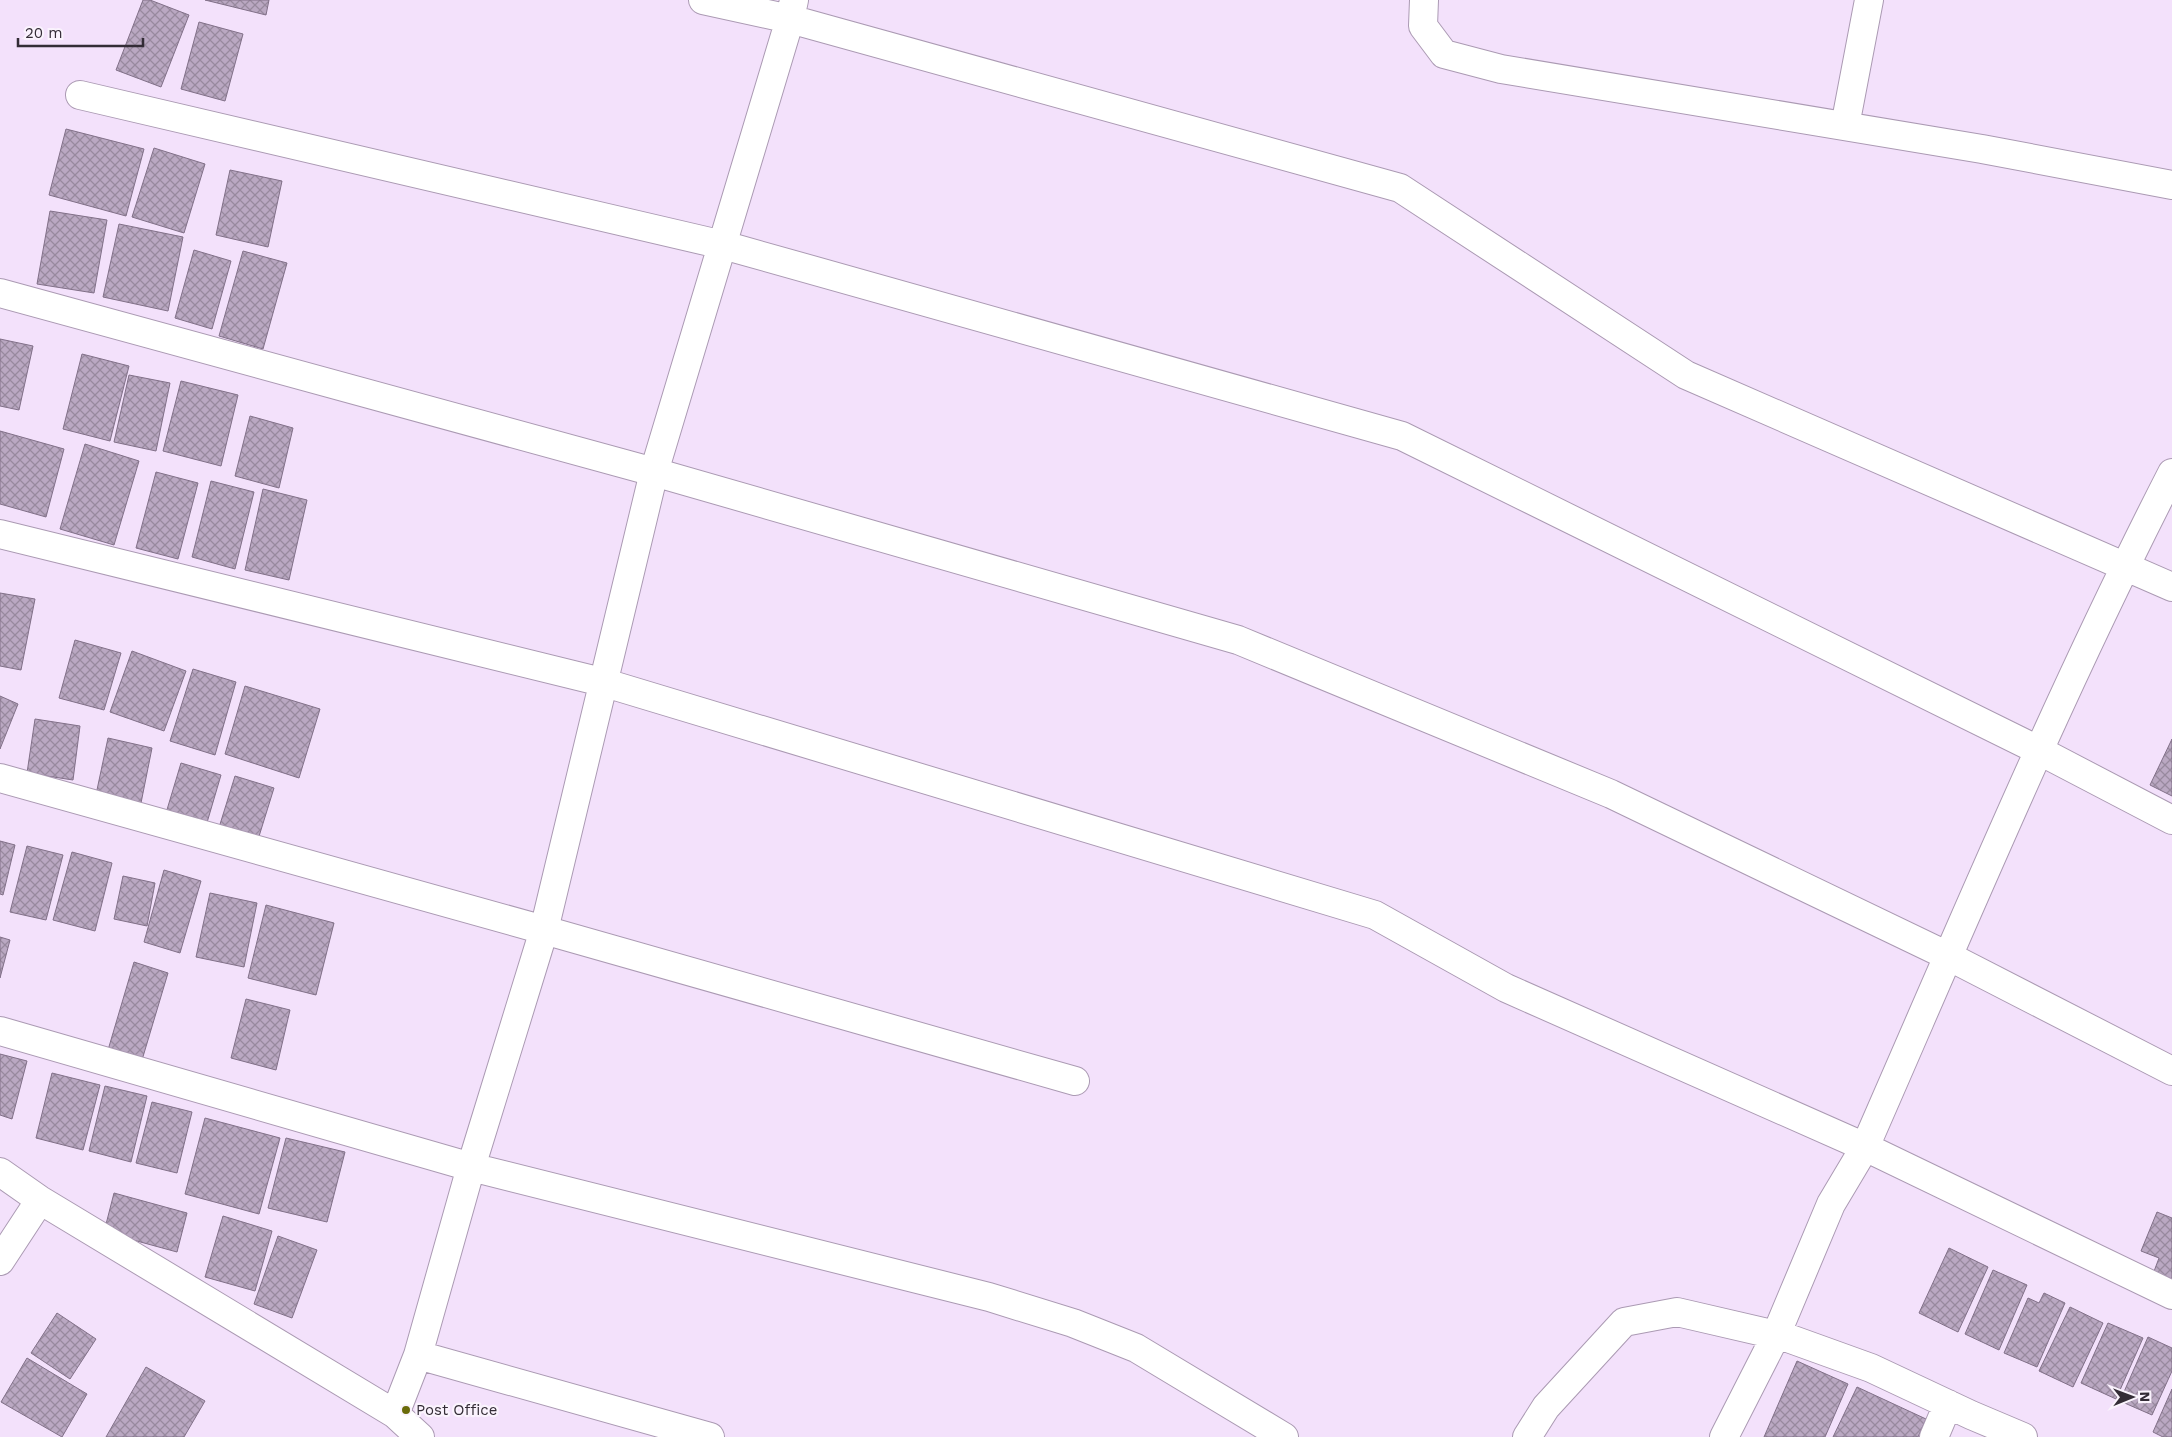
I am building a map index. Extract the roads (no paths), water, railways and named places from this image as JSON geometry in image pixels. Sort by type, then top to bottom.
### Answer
[{"type":"street","points":[[703,0],[792,10],[1400,188],[1686,375],[2172,587]]},
{"type":"street","points":[[1424,0],[1423,26],[1444,54],[1501,69],[1982,149],[2172,185]]},
{"type":"street","points":[[1845,126],[1869,0]]},
{"type":"street","points":[[395,1414],[418,1355],[471,1167],[544,930],[602,682],[654,472],[792,10]]},
{"type":"street","points":[[80,95],[723,245],[1402,436],[2038,750],[2172,820]]},
{"type":"street","points":[[0,293],[654,472],[1238,640],[1611,794],[1948,956],[2172,1071]]},
{"type":"street","points":[[1724,1437],[1776,1335],[1831,1204],[1865,1147],[2038,750],[2124,567],[2172,473]]},
{"type":"street","points":[[0,534],[602,682],[1375,915],[1506,988],[1865,1147],[2172,1294]]},
{"type":"street","points":[[0,778],[1074,1081]]},
{"type":"street","points":[[0,1032],[471,1167],[989,1297],[1073,1323],[1136,1348],[1284,1437]]},
{"type":"street","points":[[0,1172],[40,1200],[395,1414],[420,1437]]},
{"type":"street","points":[[0,1261],[40,1200]]},
{"type":"street","points":[[1527,1437],[1546,1407],[1624,1322],[1677,1312],[1776,1335],[1871,1368],[2023,1437]]},
{"type":"street","points":[[418,1355],[710,1437]]},
{"type":"street","points":[[1934,1437],[1948,1404]]},
{"type":"place","name":"Post Office","points":[[406,1410]]}]
